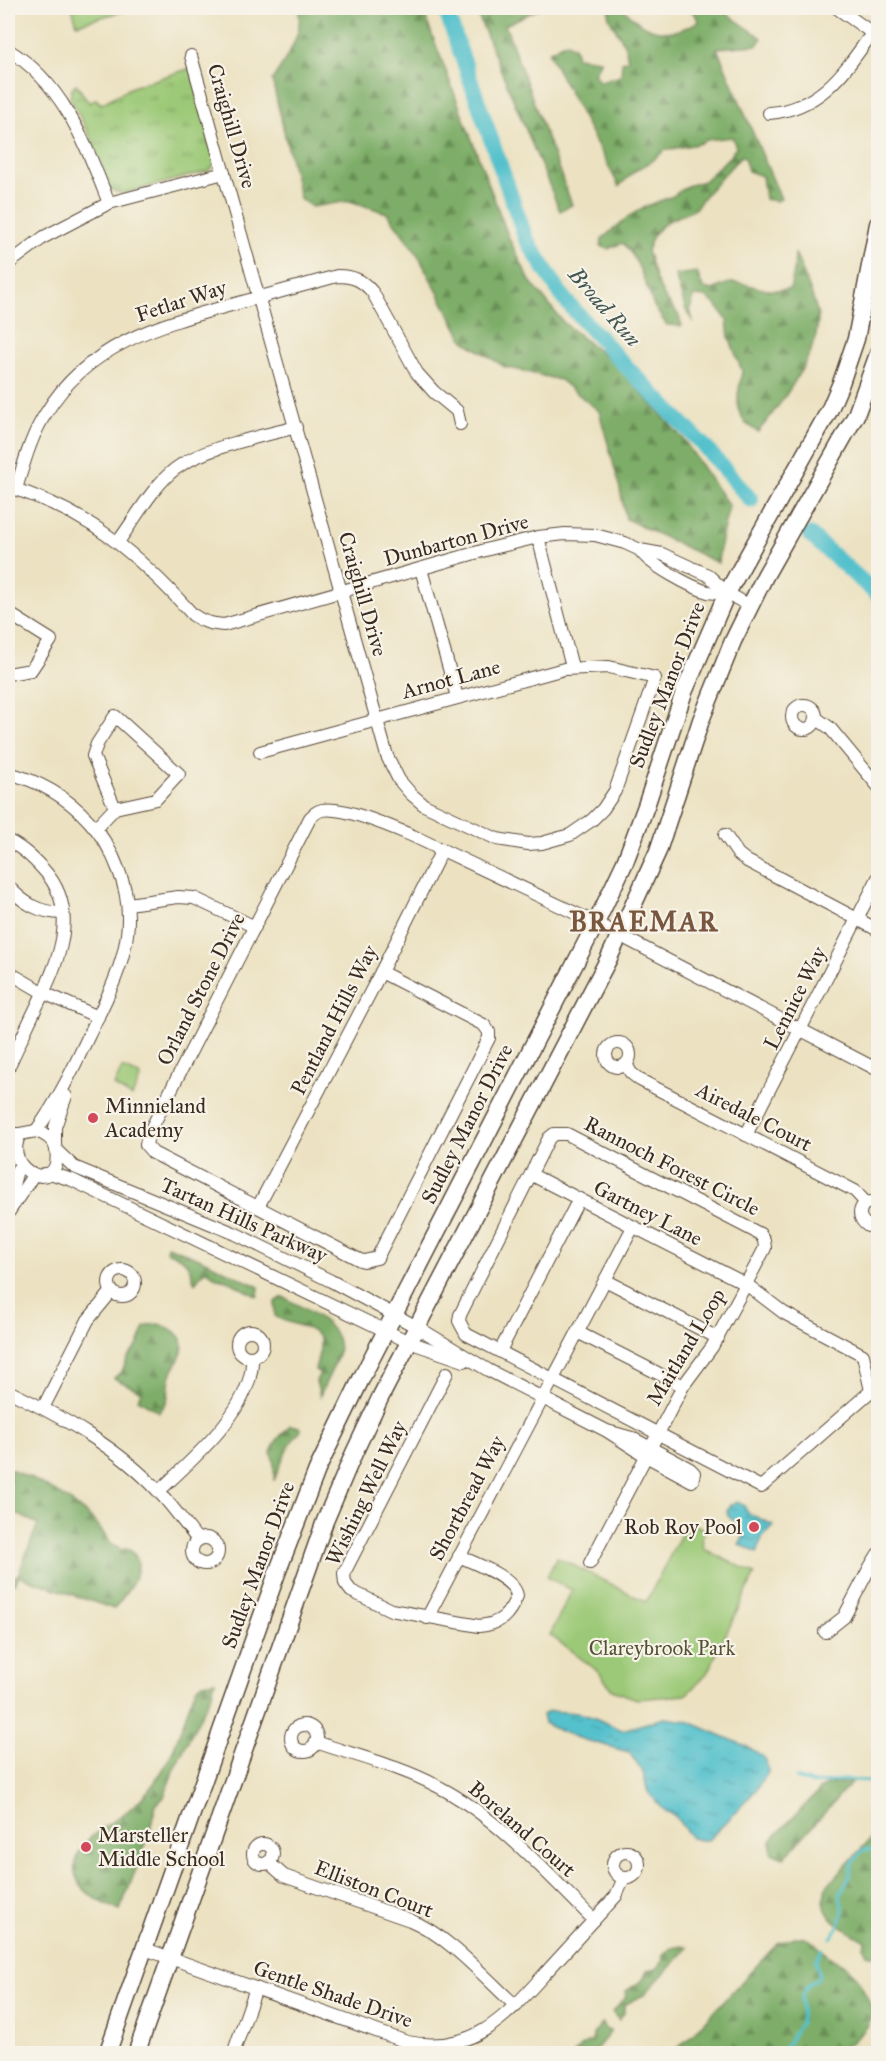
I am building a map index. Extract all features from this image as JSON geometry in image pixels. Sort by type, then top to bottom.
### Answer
[{"type":"main road","name":"Sudley Manor Drive","points":[[107,2054],[297,1521],[339,1424],[386,1329],[596,923],[625,862],[684,692],[727,593],[815,437],[841,383],[858,329],[879,224]]},
{"type":"main road","name":"Sudley Manor Drive","points":[[136,2054],[325,1521],[354,1453],[413,1334],[620,935],[658,851],[716,680],[765,576],[856,416],[879,354]]},
{"type":"street","points":[[769,113],[793,109],[816,99],[836,80],[876,32],[837,8]]},
{"type":"street","points":[[8,50],[35,71],[66,108],[81,136],[110,203]]},
{"type":"street","name":"Craighill Drive","points":[[191,56],[377,719],[392,767],[411,794],[424,805],[497,839],[514,843],[542,843],[570,835],[583,828],[598,815],[610,799],[622,776],[656,678]]},
{"type":"street","points":[[8,264],[44,237],[110,203],[224,173]]},
{"type":"street","name":"Fetlar Way","points":[[12,488],[46,411],[64,388],[99,357],[158,326],[337,276],[347,276],[362,282],[373,293],[417,373],[434,392],[457,411],[460,424]]},
{"type":"street","points":[[118,542],[156,490],[175,469],[205,453],[296,428]]},
{"type":"street","name":"Dunbarton Drive","points":[[12,488],[98,527],[162,581],[193,615],[204,622],[214,624],[224,624],[342,592],[506,544],[565,534],[595,535],[625,543],[640,550],[653,551],[708,575]]},
{"type":"street","points":[[538,537],[572,668]]},
{"type":"street","name":"Dunbarton Drive","points":[[640,550],[648,560],[698,588],[727,593]]},
{"type":"street","name":"Dunbarton Drive","points":[[678,561],[693,562],[703,568],[727,593],[750,606]]},
{"type":"street","points":[[422,569],[457,697]]},
{"type":"street","points":[[8,613],[51,640],[31,670],[8,674]]},
{"type":"street","name":"Arnot Lane","points":[[260,752],[457,697],[572,668],[615,668],[656,678]]},
{"type":"street","points":[[96,828],[115,808],[156,799],[178,774],[115,716],[96,744],[93,756],[115,808]]},
{"type":"street","points":[[816,718],[830,728],[879,786]]},
{"type":"street","points":[[8,773],[56,792],[77,808],[96,828],[116,862],[128,904],[127,938],[122,964],[69,1080],[52,1110],[36,1131],[14,1134],[9,1153],[12,1163],[8,1204]]},
{"type":"street","name":"Orland Stone Drive","points":[[381,972],[478,1021],[487,1028],[489,1038],[377,1258],[360,1260],[153,1153],[146,1145],[148,1136],[310,818],[318,811],[344,812],[382,824],[442,850],[620,935],[879,1070]]},
{"type":"street","points":[[725,835],[738,854],[747,861],[879,930]]},
{"type":"street","points":[[8,841],[28,853],[48,874],[56,887],[63,913],[63,944],[57,963],[44,993],[13,1042],[8,1068]]},
{"type":"street","name":"Pentland Hills Way","points":[[258,1207],[442,850]]},
{"type":"street","name":"Lennice Way","points":[[746,1135],[879,878]]},
{"type":"street","points":[[8,886],[22,900],[38,910],[63,913]]},
{"type":"street","points":[[128,904],[178,897],[194,898],[255,927]]},
{"type":"street","points":[[8,972],[44,993],[98,1017]]},
{"type":"street","name":"Airedale Court","points":[[626,1064],[631,1073],[640,1080],[855,1191],[872,1203]]},
{"type":"street","points":[[8,1214],[38,1175],[54,1163],[56,1127],[69,1080]]},
{"type":"street","name":"Tartan Hills Parkway","points":[[36,1131],[47,1135],[55,1148],[74,1167],[245,1239],[394,1314],[413,1334]]},
{"type":"street","name":"Rannoch Forest Circle","points":[[657,1434],[466,1334],[459,1321],[549,1138],[554,1134],[567,1134],[760,1234],[765,1248],[746,1284]]},
{"type":"street","name":"Tartan Hills Parkway","points":[[12,1163],[24,1175],[53,1174],[72,1180],[386,1329],[413,1334]]},
{"type":"street","name":"Gartney Lane","points":[[532,1175],[746,1284]]},
{"type":"street","points":[[500,1351],[579,1199]]},
{"type":"street","name":"Airedale Court","points":[[872,1203],[860,1208],[859,1215],[862,1222],[868,1226],[879,1223]]},
{"type":"street","name":"Shortbread Way","points":[[427,1618],[633,1227]]},
{"type":"street","points":[[605,1280],[718,1338]]},
{"type":"street","name":"Maitland Loop","points":[[590,1563],[648,1452],[657,1434],[682,1386],[718,1338],[746,1284],[784,1313],[863,1355],[871,1391],[761,1487],[657,1434]]},
{"type":"street","points":[[44,1408],[88,1320],[112,1291]]},
{"type":"street","points":[[577,1332],[682,1386]]},
{"type":"street","points":[[413,1334],[648,1452]]},
{"type":"street","points":[[159,1491],[204,1448],[231,1414],[250,1381],[252,1357]]},
{"type":"street","name":"Wishing Well Way","points":[[447,1373],[343,1578],[351,1591],[391,1610],[479,1626],[504,1619],[517,1596],[514,1587],[495,1573],[459,1556]]},
{"type":"street","points":[[8,1391],[80,1428],[115,1453],[159,1491],[198,1540]]},
{"type":"street","points":[[825,1632],[844,1617],[879,1554]]},
{"type":"street","name":"Boreland Court","points":[[316,1742],[411,1774],[461,1799],[483,1815],[522,1850],[594,1920]]},
{"type":"street","name":"Elliston Court","points":[[268,1862],[284,1876],[430,1929],[516,2006]]},
{"type":"street","name":"Gentle Shade Drive","points":[[145,1949],[407,2042],[439,2045],[464,2040],[496,2023],[516,2006],[616,1896],[624,1878]]},
{"type":"street","points":[[233,2054],[256,1988]]},
{"type":"green space","points":[[72,8],[123,8],[124,11],[77,24]]},
{"type":"green space","points":[[298,8],[422,8],[509,238],[530,281],[564,323],[618,367],[683,439],[729,506],[718,563],[626,519],[599,411],[560,380],[505,367],[464,341],[416,252],[387,213],[350,201],[312,207],[300,199],[272,80],[297,36]]},
{"type":"green space","points":[[475,8],[541,8],[505,25],[572,205],[560,211]]},
{"type":"green space","points":[[609,8],[623,8],[649,28],[668,32],[678,31],[699,21],[690,8],[718,8],[762,38],[757,45],[717,48],[781,199],[777,201],[765,199],[762,176],[748,171],[744,157],[741,156],[694,210],[668,221],[654,233],[647,251],[656,280],[665,298],[678,314],[682,326],[667,325],[653,304],[637,264],[623,243],[608,249],[601,246],[602,239],[629,216],[673,196],[687,186],[704,181],[736,147],[732,137],[706,140],[698,144],[665,150],[651,162],[636,170],[619,186],[548,52],[566,42],[574,47],[577,57],[601,60],[594,74],[600,82],[621,76],[622,62],[628,60],[625,45],[609,18]]},
{"type":"green space","points":[[191,68],[215,157],[214,165],[208,171],[125,193],[115,192],[109,187],[92,140],[70,98],[72,88],[76,84],[89,103],[96,99],[101,104],[132,87]]},
{"type":"green space","points":[[795,253],[815,305],[818,319],[816,333],[812,348],[796,379],[758,432],[745,423],[738,409],[742,371],[729,337],[727,320],[717,306],[706,297],[694,296],[690,309],[693,322],[686,310],[675,275],[697,272],[703,288],[713,290],[729,283],[742,283],[770,290],[790,289]]},
{"type":"green space","points":[[122,1068],[141,1076],[132,1097],[114,1086]]},
{"type":"green space","points":[[167,1246],[199,1258],[259,1287],[258,1296],[227,1280],[217,1278],[207,1271],[203,1272],[195,1283],[186,1262],[166,1251]]},
{"type":"green space","points":[[283,1297],[322,1320],[336,1336],[339,1346],[337,1358],[320,1396],[316,1381],[320,1373],[315,1370],[320,1339],[311,1330],[275,1316],[275,1302]]},
{"type":"green space","points":[[158,1324],[174,1331],[182,1344],[180,1357],[170,1378],[168,1399],[159,1412],[138,1399],[142,1392],[114,1378],[122,1371],[129,1356],[138,1345],[145,1327]]},
{"type":"green space","points":[[290,1425],[299,1427],[301,1431],[288,1447],[274,1481],[271,1452],[277,1440]]},
{"type":"green space","points":[[8,1468],[63,1496],[93,1520],[113,1545],[122,1550],[127,1548],[134,1555],[138,1562],[135,1578],[114,1609],[19,1576],[16,1582],[8,1586],[8,1579],[18,1575],[38,1524],[8,1510]]},
{"type":"green space","name":"Clareybrook Park","points":[[688,1521],[705,1530],[702,1538],[704,1549],[755,1574],[707,1673],[686,1695],[637,1699],[612,1690],[599,1672],[550,1635],[572,1590],[547,1577],[557,1557],[646,1602]]},
{"type":"green space","points":[[215,1681],[212,1693],[173,1771],[164,1797],[156,1805],[147,1841],[120,1910],[97,1900],[80,1884],[76,1875],[75,1865],[78,1854],[92,1836],[126,1812],[151,1787],[172,1753],[196,1688],[203,1683]]},
{"type":"green space","points":[[851,1783],[784,1858],[771,1853],[771,1841],[775,1836],[820,1790],[826,1785]]},
{"type":"green space","points":[[878,1831],[878,1950],[874,1956],[867,1954],[864,1948],[865,1941],[834,1921],[825,1907],[824,1898],[826,1887]]},
{"type":"green space","points":[[795,1937],[806,1938],[814,1943],[830,1957],[847,1967],[859,1983],[870,2005],[872,2016],[867,2027],[858,2037],[837,2053],[672,2053],[689,2038],[778,1943]]},
{"type":"green space","points":[[687,1947],[644,1995],[624,2005],[624,2013],[619,2020],[612,2012],[625,1999],[626,1991],[643,1980],[647,1971],[657,1969],[662,1963],[663,1954],[672,1948]]},
{"type":"green space","points":[[602,2023],[605,2029],[611,2031],[594,2052],[574,2053],[588,2042],[592,2042],[593,2034]]},
{"type":"water","name":"Rob Roy Pool","points":[[738,1502],[748,1513],[773,1525],[762,1538],[757,1553],[739,1544],[744,1537],[736,1533],[735,1522],[728,1516],[727,1511],[730,1505]]},
{"type":"water","points":[[550,1711],[578,1713],[622,1730],[665,1718],[687,1721],[748,1747],[761,1755],[766,1760],[768,1772],[756,1790],[708,1840],[692,1838],[674,1815],[665,1811],[648,1792],[643,1772],[629,1752],[578,1738],[553,1728],[544,1723],[542,1715]]},
{"type":"waterway","name":"Broad Run","points":[[445,8],[526,239],[564,299],[704,446],[751,500]]},
{"type":"waterway","name":"Broad Run","points":[[810,535],[878,595]]},
{"type":"waterway","points":[[796,1778],[814,1784],[843,1780],[878,1781]]},
{"type":"waterway","points":[[831,1938],[839,1926],[843,1913],[840,1895],[849,1877],[852,1863],[863,1850],[872,1849],[878,1854]]},
{"type":"waterway","points":[[781,2054],[801,2022],[802,1995],[808,1985],[819,1975],[816,1961],[822,1949]]},
{"type":"waterway","points":[[833,2054],[835,2049],[842,2054]]},
{"type":"place","name":"Minnieland Academy","points":[[93,1118]]},
{"type":"place","name":"Rob Roy Pool","points":[[754,1527]]},
{"type":"place","name":"Marsteller Middle School","points":[[86,1847]]},
{"type":"district","name":"BRAEMAR","points":[[644,921]]}]
